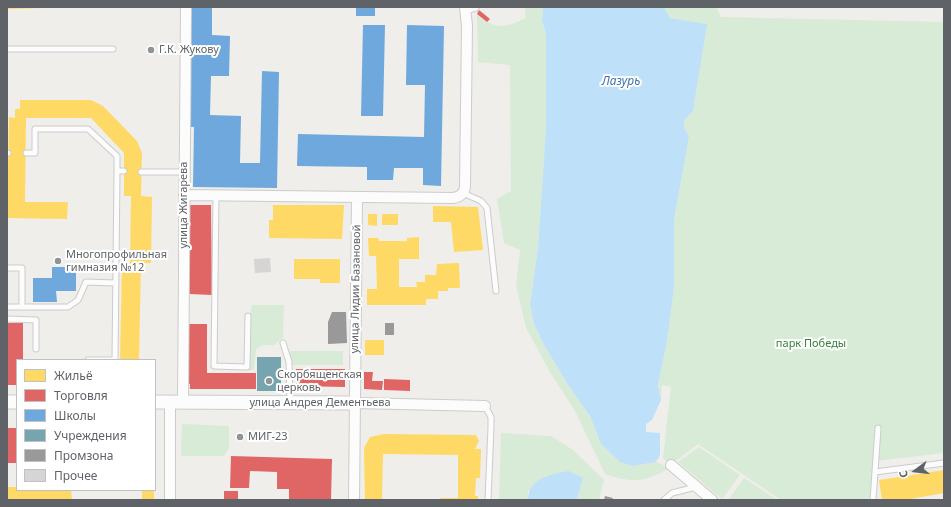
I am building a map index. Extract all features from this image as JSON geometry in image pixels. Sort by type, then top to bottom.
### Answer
[{"type":"street","name":"улица Жигарева","points":[[170,500],[177,402],[184,195],[186,7]]},
{"type":"street","points":[[184,195],[453,198],[463,193],[465,186],[467,33],[465,9]]},
{"type":"street","name":"улица Лидии Базановой","points":[[354,500],[358,197]]},
{"type":"street","name":"улица Андрея Дементьева","points":[[156,402],[290,402],[485,406]]},
{"type":"street","points":[[671,465],[712,500]]},
{"type":"lane","points":[[465,9],[476,8]]},
{"type":"lane","points":[[7,49],[113,49]]},
{"type":"lane","points":[[26,153],[34,153],[35,129],[88,130],[117,156],[115,359]]},
{"type":"lane","points":[[117,171],[124,171]]},
{"type":"lane","points":[[141,172],[184,172]]},
{"type":"lane","points":[[463,193],[481,201],[487,208],[496,291]]},
{"type":"lane","points":[[216,195],[214,366],[247,367],[248,316]]},
{"type":"lane","points":[[7,268],[22,268],[22,307]]},
{"type":"lane","points":[[7,307],[68,307],[78,300],[86,282],[116,282]]},
{"type":"lane","points":[[7,320],[36,320],[36,349]]},
{"type":"lane","points":[[283,343],[289,362],[290,402]]},
{"type":"lane","points":[[485,406],[491,417],[488,500]]},
{"type":"lane","points":[[873,500],[878,428]]},
{"type":"lane","points":[[875,472],[944,463]]},
{"type":"lane","points":[[664,500],[672,493],[696,487]]},
{"type":"green space","points":[[525,7],[543,7],[542,21],[546,33],[546,126],[538,248],[530,303],[534,324],[544,345],[568,385],[590,416],[601,444],[620,462],[632,466],[656,462],[670,468],[646,479],[631,480],[605,474],[575,411],[550,372],[526,328],[516,285],[520,250],[504,243],[497,199],[511,191],[510,65],[478,62],[477,15],[490,23],[501,26],[512,24],[526,18]]},
{"type":"green space","name":"парк Победы","points":[[664,7],[716,7],[721,17],[944,22],[944,453],[876,461],[873,500],[781,500],[698,444],[671,465],[663,458],[671,387],[662,385],[661,400],[658,385],[674,287],[674,220],[689,137],[684,127],[684,121],[693,111],[706,24],[670,18]]},
{"type":"green space","points":[[252,305],[284,305],[283,338],[274,345],[263,345],[256,349],[254,370],[248,370],[249,320]]},
{"type":"green space","points":[[290,351],[343,351],[343,365],[290,365]]},
{"type":"green space","points":[[182,424],[229,426],[229,448],[224,456],[181,456]]},
{"type":"green space","points":[[501,433],[551,436],[573,450],[604,480],[599,500],[577,500],[583,478],[528,491],[528,500],[499,500]]},
{"type":"green space","points":[[699,447],[740,475],[722,499],[678,462]]},
{"type":"green space","points":[[744,478],[777,500],[728,500]]},
{"type":"water","name":"Лазурь","points":[[543,7],[664,7],[670,18],[707,24],[693,111],[684,121],[684,127],[689,137],[674,220],[674,287],[667,340],[658,385],[661,400],[652,420],[646,424],[646,432],[660,433],[660,455],[656,462],[632,466],[620,462],[601,444],[590,416],[568,385],[544,345],[534,324],[530,304],[538,248],[546,127],[546,33],[542,21]]},
{"type":"water","points":[[569,471],[583,478],[577,500],[528,500],[529,493],[536,482],[548,476]]},
{"type":"building: Жильё","points":[[8,7],[43,7],[43,8],[8,9]]},
{"type":"building: Жильё","points":[[20,100],[91,100],[103,106],[137,141],[142,153],[141,196],[152,197],[151,263],[141,263],[139,359],[120,359],[122,263],[130,263],[131,196],[124,196],[124,153],[91,118],[26,118],[25,202],[68,202],[67,219],[7,218],[9,117],[15,118],[15,109],[20,109]]},
{"type":"building: Жильё","points":[[273,205],[344,205],[342,239],[269,238],[269,220],[273,220]]},
{"type":"building: Жильё","points":[[433,206],[478,207],[483,250],[454,252],[451,222],[433,222]]},
{"type":"building: Жильё","points":[[368,214],[377,214],[377,226],[368,225]]},
{"type":"building: Жильё","points":[[382,214],[398,214],[398,225],[382,225]]},
{"type":"building: Жильё","points":[[419,237],[419,259],[399,259],[399,287],[417,287],[416,282],[425,282],[425,275],[436,275],[437,264],[459,263],[460,288],[448,288],[448,291],[438,291],[438,299],[426,299],[426,305],[367,305],[367,289],[377,289],[376,256],[369,256],[368,238],[378,238],[379,241],[407,241],[407,238]]},
{"type":"building: Жильё","points":[[294,259],[340,259],[340,283],[320,283],[320,279],[294,279]]},
{"type":"building: Жильё","points":[[365,340],[384,340],[384,355],[365,355]]},
{"type":"building: Жильё","points":[[384,434],[476,435],[479,441],[475,449],[481,449],[480,478],[476,478],[475,496],[478,496],[478,500],[440,500],[440,498],[458,498],[458,455],[383,454],[382,498],[384,500],[365,500],[364,448],[370,437]]},
{"type":"building: Жильё","points":[[944,470],[944,493],[905,500],[882,500],[879,480]]},
{"type":"building: Жильё","points":[[7,487],[16,487],[16,491],[71,491],[72,500],[7,500]]},
{"type":"building: Жильё","points":[[142,491],[154,491],[154,500],[142,500]]},
{"type":"building: Торговля","points":[[479,10],[490,19],[487,22],[477,14]]},
{"type":"building: Торговля","points":[[189,205],[211,205],[212,295],[189,294]]},
{"type":"building: Торговля","points":[[7,323],[23,323],[23,359],[16,359],[16,385],[7,385]]},
{"type":"building: Торговля","points":[[188,324],[207,324],[207,373],[256,373],[256,389],[190,389],[190,384],[188,384]]},
{"type":"building: Торговля","points":[[296,369],[345,369],[345,387],[296,386]]},
{"type":"building: Торговля","points":[[364,372],[373,372],[372,381],[383,381],[382,390],[364,389]]},
{"type":"building: Торговля","points":[[384,379],[410,380],[410,391],[384,390]]},
{"type":"building: Торговля","points":[[7,428],[16,428],[16,463],[7,463]]},
{"type":"building: Торговля","points":[[231,456],[332,459],[331,500],[289,500],[289,489],[277,489],[277,472],[250,471],[249,488],[230,488]]},
{"type":"building: Торговля","points":[[224,491],[238,491],[238,500],[224,500]]},
{"type":"building: Школы","points":[[190,7],[212,7],[212,35],[230,36],[229,76],[211,76],[210,115],[241,116],[240,163],[260,163],[262,71],[279,72],[277,188],[193,187],[194,127],[187,127]]},
{"type":"building: Школы","points":[[356,7],[375,7],[375,16],[356,16]]},
{"type":"building: Школы","points":[[363,25],[385,25],[383,116],[361,116]]},
{"type":"building: Школы","points":[[407,25],[444,26],[441,186],[423,185],[423,168],[394,168],[393,180],[367,180],[367,167],[297,166],[298,134],[424,137],[425,85],[406,85]]},
{"type":"building: Школы","points":[[52,267],[76,267],[76,291],[56,291],[57,302],[33,302],[33,278],[52,278]]},
{"type":"building: Учреждения","points":[[257,357],[281,357],[281,391],[257,391]]},
{"type":"building: Промзона","points":[[332,312],[346,312],[347,343],[328,344],[328,322]]},
{"type":"building: Промзона","points":[[385,323],[394,323],[394,335],[385,335]]},
{"type":"building: Промзона","points":[[605,496],[613,498],[612,500],[604,500]]},
{"type":"building: Прочее","points":[[270,258],[271,272],[255,273],[254,259]]},
{"type":"place","name":"Г.К. Жукову","points":[[151,50]]},
{"type":"place","name":"Многопрофильная гимназия №12","points":[[58,261]]},
{"type":"place","name":"Скорбященская церковь","points":[[269,381]]},
{"type":"place","name":"МИГ-23","points":[[240,437]]}]
